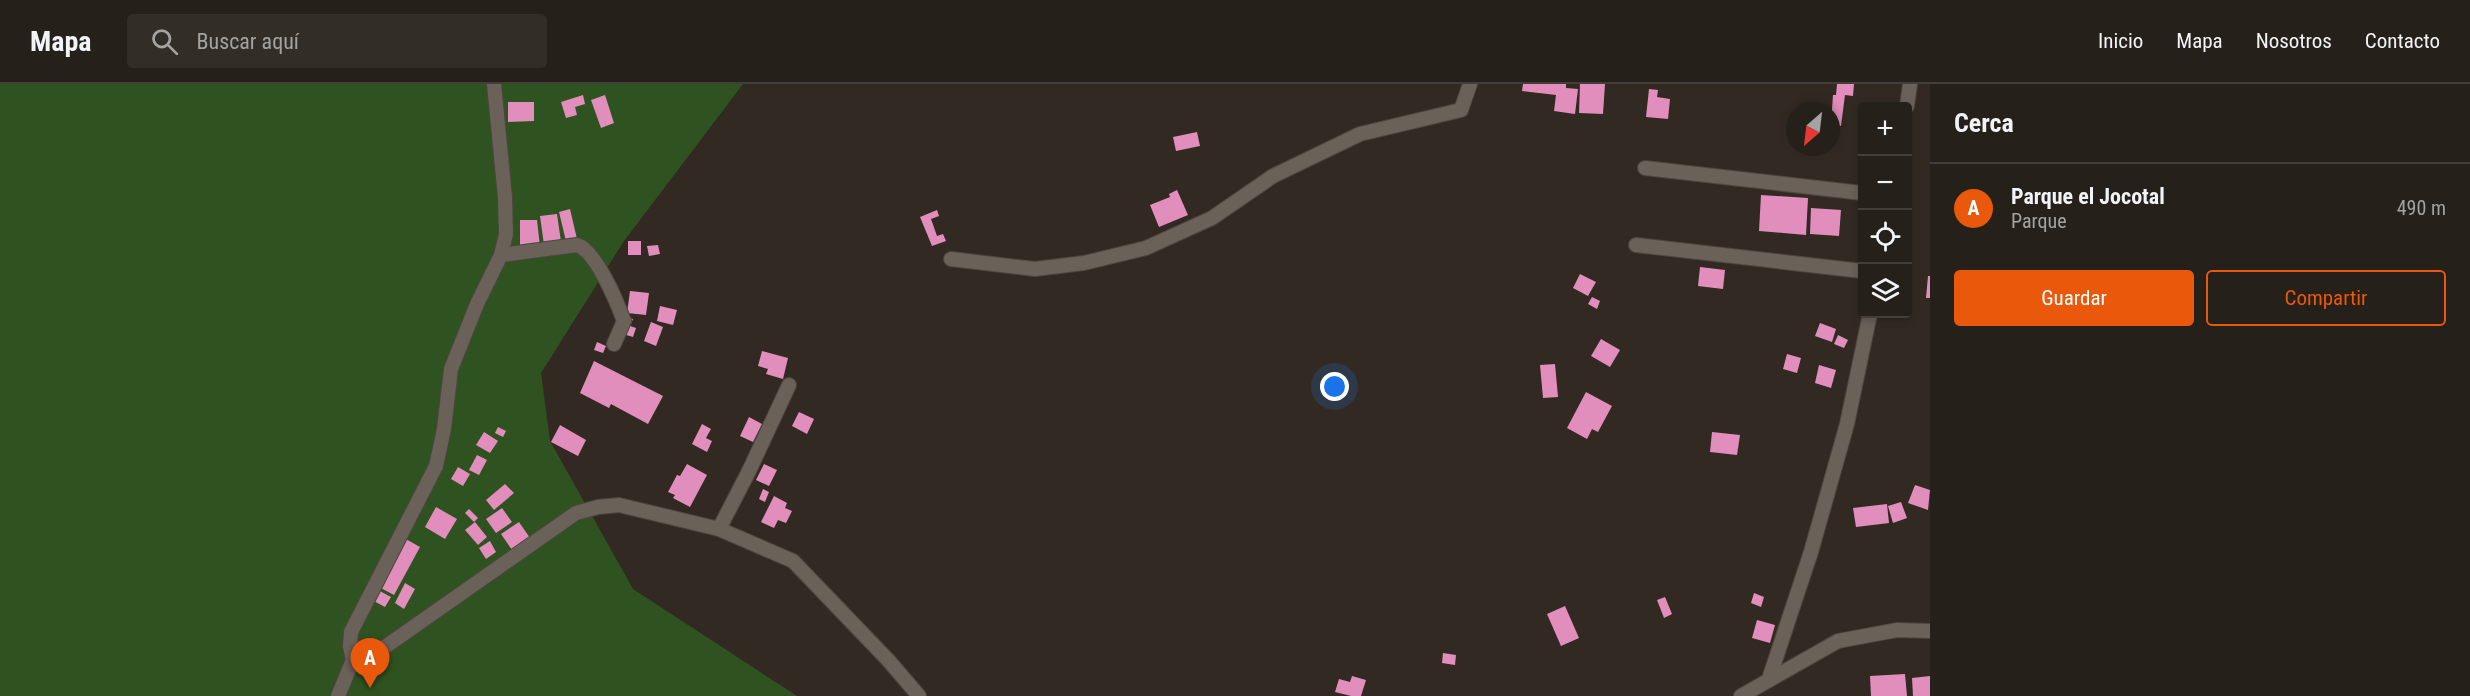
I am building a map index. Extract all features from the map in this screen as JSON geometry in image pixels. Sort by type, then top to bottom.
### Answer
[{"type":"street","points":[[338,696],[353,660],[350,646],[351,632],[436,466],[444,429],[451,369],[477,304],[501,255],[506,234],[505,197],[494,84]]},
{"type":"street","points":[[951,259],[1035,268],[1084,264],[1146,248],[1212,218],[1273,176],[1360,134],[1461,110],[1470,84]]},
{"type":"street","points":[[1908,102],[1910,84]]},
{"type":"street","points":[[1645,168],[1858,192]]},
{"type":"street","points":[[501,255],[577,245],[590,253],[622,315],[623,326],[614,344]]},
{"type":"street","points":[[1636,245],[1858,271]]},
{"type":"street","points":[[1769,679],[1817,531],[1847,424],[1869,318]]},
{"type":"street","points":[[719,529],[789,385]]},
{"type":"street","points":[[353,660],[382,649],[576,513],[598,507],[619,505],[719,529],[793,561],[889,661],[919,696]]},
{"type":"street","points":[[1741,696],[1838,641],[1897,630],[1930,631]]},
{"type":"green space","points":[[0,84],[743,84],[624,241],[541,373],[550,441],[633,589],[797,696],[0,696]]},
{"type":"building","points":[[1523,84],[1566,84],[1566,88],[1578,89],[1575,114],[1554,111],[1556,95],[1522,91]]},
{"type":"building","points":[[1580,84],[1605,84],[1603,114],[1579,113]]},
{"type":"building","points":[[1837,84],[1854,84],[1853,96],[1845,95],[1841,126],[1840,102],[1833,102],[1833,95],[1836,95]]},
{"type":"building","points":[[1649,89],[1658,90],[1657,97],[1670,99],[1668,119],[1646,117]]},
{"type":"building","points":[[583,95],[585,104],[575,107],[577,115],[566,118],[561,102]]},
{"type":"building","points":[[605,95],[614,123],[601,128],[591,100]]},
{"type":"building","points":[[508,102],[534,102],[534,121],[508,122]]},
{"type":"building","points":[[1197,132],[1200,146],[1176,151],[1173,137]]},
{"type":"building","points":[[1177,190],[1188,215],[1159,227],[1150,205],[1170,197],[1169,194]]},
{"type":"building","points":[[1761,195],[1808,198],[1806,235],[1759,231]]},
{"type":"building","points":[[1811,208],[1841,210],[1839,236],[1810,234]]},
{"type":"building","points":[[570,209],[577,239],[566,241],[559,212]]},
{"type":"building","points":[[937,210],[939,216],[931,219],[937,236],[943,234],[946,241],[932,246],[920,217]]},
{"type":"building","points":[[557,214],[561,242],[544,245],[540,216]]},
{"type":"building","points":[[520,220],[537,220],[540,247],[520,247]]},
{"type":"building","points":[[628,241],[641,241],[641,255],[628,255]]},
{"type":"building","points":[[658,245],[660,254],[649,256],[647,246]]},
{"type":"building","points":[[1700,267],[1725,270],[1723,289],[1698,286]]},
{"type":"building","points":[[1580,274],[1596,282],[1588,296],[1573,288]]},
{"type":"building","points":[[1928,276],[1930,276],[1930,298],[1926,298]]},
{"type":"building","points":[[630,291],[649,293],[646,315],[627,313]]},
{"type":"building","points":[[1592,297],[1600,301],[1597,309],[1588,304]]},
{"type":"building","points":[[660,306],[677,310],[673,325],[657,321]]},
{"type":"building","points":[[628,318],[633,319],[630,326],[636,328],[633,337],[623,334]]},
{"type":"building","points":[[651,322],[663,327],[656,346],[644,341]]},
{"type":"building","points":[[1820,323],[1836,329],[1832,342],[1815,336]]},
{"type":"building","points":[[1838,335],[1848,340],[1844,348],[1834,344]]},
{"type":"building","points":[[1601,339],[1620,350],[1610,367],[1591,356]]},
{"type":"building","points":[[597,342],[606,346],[603,353],[594,350]]},
{"type":"building","points":[[762,351],[788,358],[783,379],[766,374],[768,369],[758,366]]},
{"type":"building","points":[[1787,354],[1801,358],[1797,373],[1783,369]]},
{"type":"building","points":[[594,361],[663,396],[648,424],[611,404],[609,408],[580,393]]},
{"type":"building","points":[[1555,364],[1558,397],[1543,398],[1540,365]]},
{"type":"building","points":[[1819,365],[1836,370],[1831,388],[1815,383]]},
{"type":"building","points":[[1586,392],[1612,406],[1598,432],[1592,429],[1587,439],[1567,428]]},
{"type":"building","points":[[799,412],[814,419],[807,434],[792,426]]},
{"type":"building","points":[[749,417],[762,424],[753,442],[740,436]]},
{"type":"building","points":[[702,424],[711,429],[706,438],[712,441],[707,452],[692,444]]},
{"type":"building","points":[[560,425],[586,440],[578,456],[551,442]]},
{"type":"building","points":[[498,427],[506,431],[503,437],[495,433]]},
{"type":"building","points":[[484,432],[498,441],[490,453],[476,445]]},
{"type":"building","points":[[1712,432],[1740,435],[1737,455],[1710,452]]},
{"type":"building","points":[[477,455],[487,460],[479,475],[469,470]]},
{"type":"building","points":[[687,464],[707,475],[690,507],[673,498],[675,495],[668,492],[677,475],[680,476]]},
{"type":"building","points":[[764,464],[777,470],[769,486],[756,480]]},
{"type":"building","points":[[458,467],[470,474],[463,486],[451,479]]},
{"type":"building","points":[[505,484],[514,493],[494,510],[486,500]]},
{"type":"building","points":[[1915,485],[1930,490],[1928,510],[1908,503]]},
{"type":"building","points":[[763,489],[769,492],[765,502],[759,499]]},
{"type":"building","points":[[774,496],[787,503],[785,508],[792,511],[786,523],[778,520],[774,528],[761,522]]},
{"type":"building","points":[[1901,502],[1907,518],[1893,523],[1888,506]]},
{"type":"building","points":[[1887,504],[1889,523],[1856,527],[1853,508]]},
{"type":"building","points":[[436,507],[457,519],[445,539],[425,527]]},
{"type":"building","points":[[502,508],[512,522],[496,533],[486,519]]},
{"type":"building","points":[[469,509],[478,518],[474,522],[465,513]]},
{"type":"building","points":[[475,522],[487,537],[478,545],[465,530]]},
{"type":"building","points":[[519,522],[530,538],[512,550],[501,534]]},
{"type":"building","points":[[404,538],[420,547],[394,595],[377,586]]},
{"type":"building","points":[[490,541],[496,552],[486,559],[479,548]]},
{"type":"building","points":[[405,583],[415,589],[404,609],[395,603]]},
{"type":"building","points":[[376,589],[391,597],[385,607],[370,599]]},
{"type":"building","points":[[1754,593],[1764,597],[1761,607],[1751,603]]},
{"type":"building","points":[[1665,597],[1672,614],[1664,618],[1657,600]]},
{"type":"building","points":[[1565,606],[1579,638],[1561,646],[1547,614]]},
{"type":"building","points":[[1757,620],[1775,625],[1770,643],[1752,638]]},
{"type":"building","points":[[1443,653],[1456,655],[1455,665],[1442,663]]},
{"type":"building","points":[[1905,674],[1907,696],[1871,696],[1870,676]]},
{"type":"building","points":[[1352,676],[1366,680],[1361,696],[1335,692],[1339,679],[1350,682]]},
{"type":"building","points":[[1930,676],[1930,696],[1913,696],[1912,678]]},
{"type":"place","name":"Parque el Jocotal","points":[[370,688]]}]
